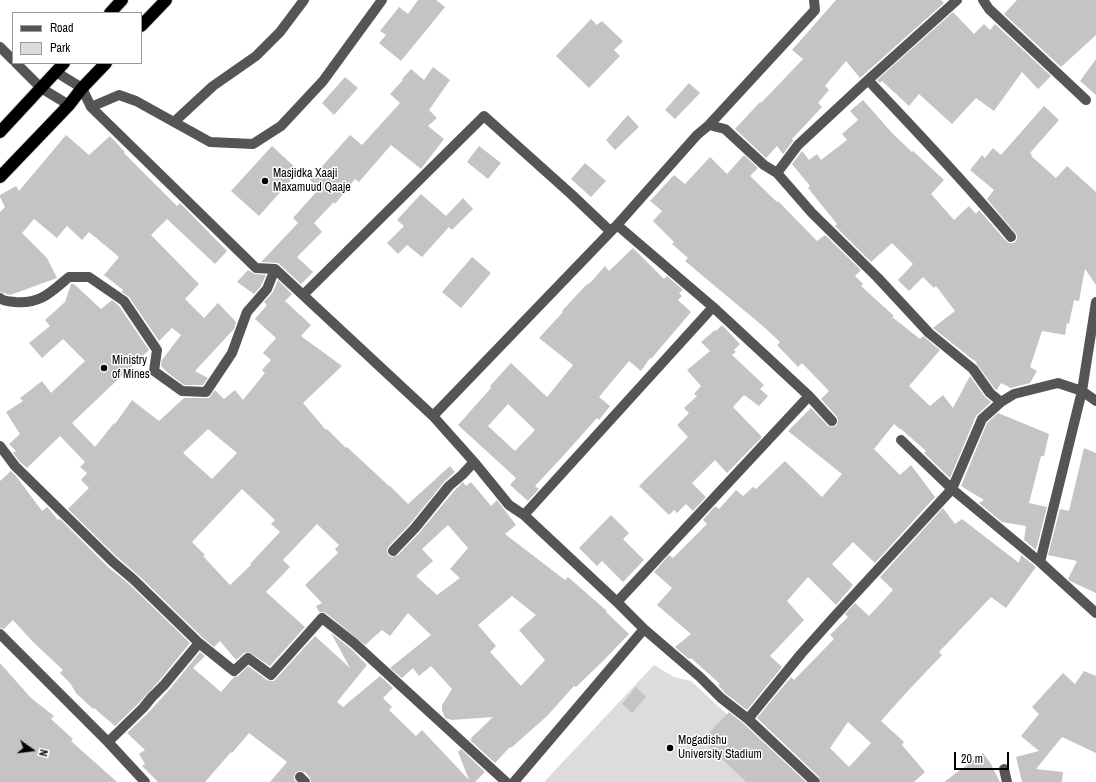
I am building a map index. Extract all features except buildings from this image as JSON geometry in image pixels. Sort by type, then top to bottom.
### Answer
[{"type":"highway","points":[[111,12],[122,0]]},
{"type":"highway","points":[[142,25],[166,0]]},
{"type":"highway","points":[[0,132],[63,64]]},
{"type":"highway","points":[[0,177],[69,105],[82,88],[105,64]]},
{"type":"street","points":[[174,122],[213,86],[256,56],[280,32],[304,0]]},
{"type":"street","points":[[91,107],[119,95],[136,101],[210,142],[253,144],[281,126],[323,81],[382,0]]},
{"type":"street","points":[[433,416],[614,228],[697,135],[709,125],[815,10],[814,0]]},
{"type":"street","points":[[777,173],[798,145],[957,0]]},
{"type":"street","points":[[983,0],[989,9],[1086,100]]},
{"type":"street","points":[[0,47],[12,59]]},
{"type":"street","points":[[17,64],[41,88],[69,105]]},
{"type":"street","points":[[56,72],[82,88],[91,107],[256,268],[275,269],[433,416],[474,462],[509,505],[524,515],[644,629],[700,677],[721,698],[748,719],[815,782]]},
{"type":"street","points":[[868,80],[952,169],[1011,237]]},
{"type":"street","points":[[303,296],[484,116],[571,194],[713,307],[809,396],[832,421]]},
{"type":"street","points":[[709,125],[724,129],[764,165],[777,173],[812,212],[878,278],[929,333],[973,370],[990,393],[1001,402]]},
{"type":"street","points":[[0,298],[4,301],[26,303],[46,296],[70,277],[89,277],[124,302],[157,350],[154,371],[182,391],[206,392],[232,353],[247,312],[267,290],[275,269]]},
{"type":"street","points":[[1040,562],[1082,391],[1096,302]]},
{"type":"street","points":[[524,515],[713,307]]},
{"type":"street","points":[[748,719],[801,654],[952,489],[982,419],[1001,402],[1014,394],[1058,383],[1082,391],[1096,401]]},
{"type":"street","points":[[617,602],[809,396]]},
{"type":"street","points":[[901,440],[952,489],[1040,562],[1096,613]]},
{"type":"street","points":[[0,446],[15,466],[199,643],[234,671],[248,658],[271,675],[322,618],[354,643],[506,782]]},
{"type":"street","points":[[393,551],[415,528],[449,486],[474,462]]},
{"type":"street","points":[[514,782],[644,629]]},
{"type":"street","points":[[0,634],[108,742],[145,782]]},
{"type":"street","points":[[108,742],[143,708],[199,643]]},
{"type":"street","points":[[1004,769],[1007,782]]},
{"type":"green space","name":"Mogadishu University Stadium","points":[[654,665],[674,677],[691,681],[800,782],[544,782]]},
{"type":"place","name":"Masjidka Xaaji Maxamuud Qaaje","points":[[265,181]]},
{"type":"place","name":"Ministry of Mines","points":[[104,368]]},
{"type":"place","name":"Mogadishu University Stadium","points":[[670,748]]}]
